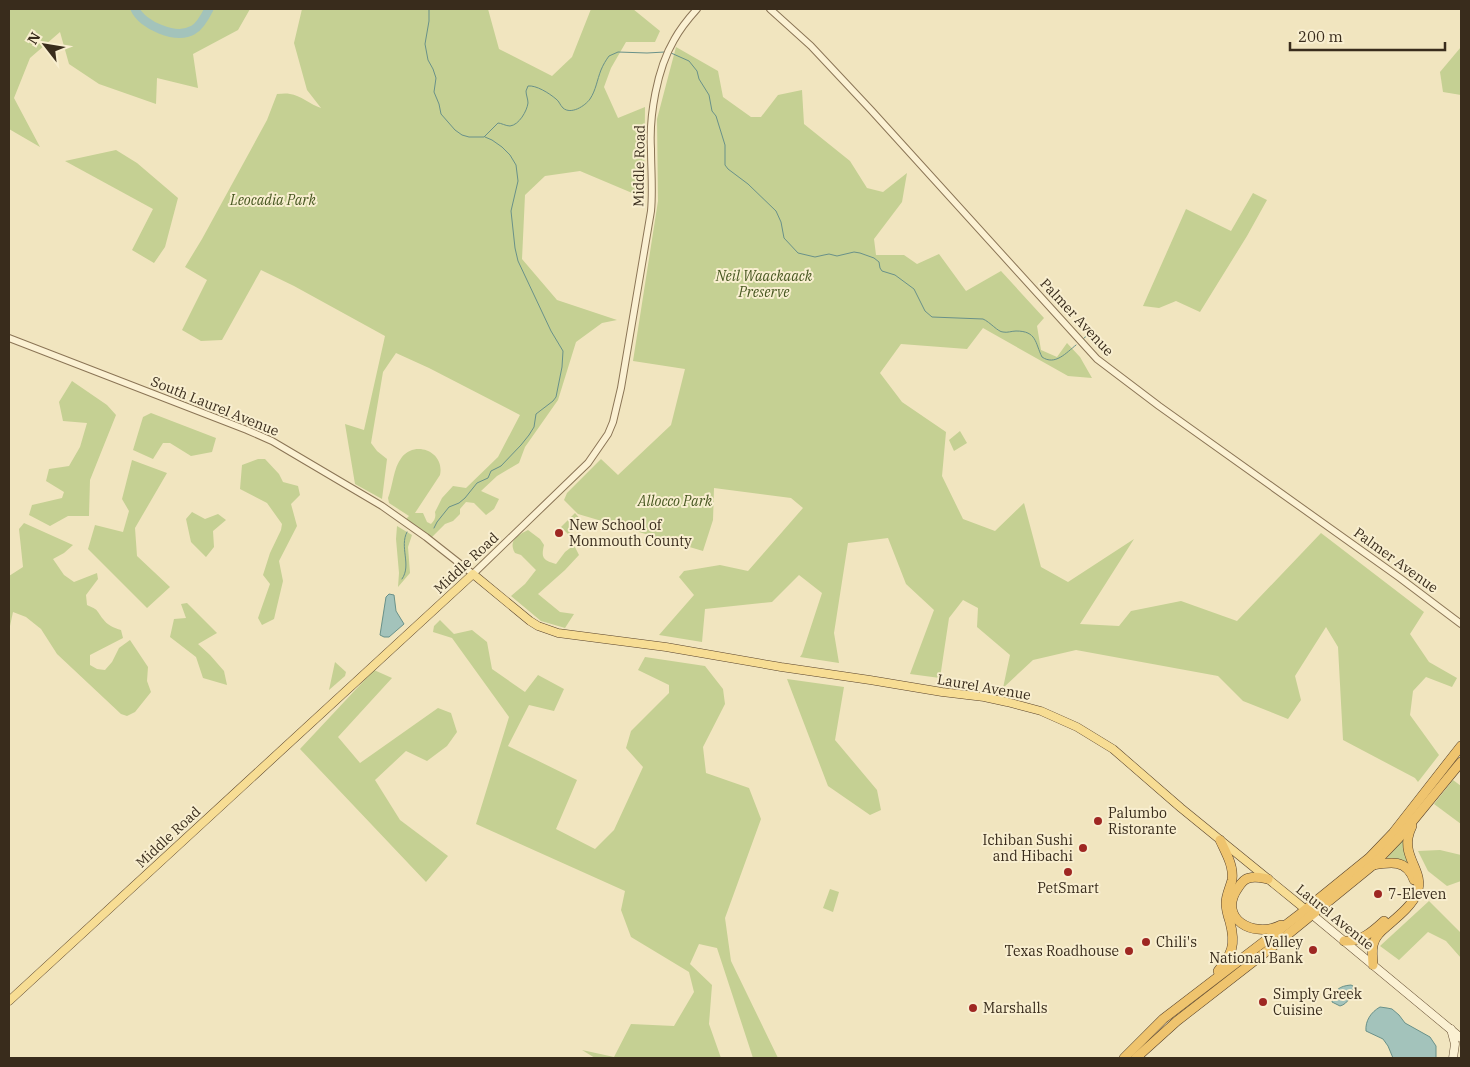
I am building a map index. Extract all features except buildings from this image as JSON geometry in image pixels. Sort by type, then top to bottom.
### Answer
[{"type":"highway","points":[[1136,1058],[1177,1021],[1276,944],[1369,858],[1393,833],[1461,746]]},
{"type":"highway","points":[[1268,879],[1252,877],[1243,881],[1237,888],[1233,898],[1235,915],[1242,925],[1253,930],[1278,927],[1309,912],[1372,865],[1398,839],[1461,762]]},
{"type":"highway","points":[[1373,965],[1374,940],[1407,906],[1417,892],[1418,874],[1409,856],[1407,846],[1409,831],[1416,817]]},
{"type":"highway","points":[[1194,994],[1213,977],[1227,960],[1232,950],[1233,932],[1226,905],[1232,872],[1220,840]]},
{"type":"highway","points":[[1344,941],[1356,941],[1366,936],[1407,899],[1413,889],[1413,876],[1403,865],[1395,862],[1372,865]]},
{"type":"highway","points":[[1124,1058],[1163,1019],[1290,921]]},
{"type":"main road","name":"Laurel Avenue","points":[[473,574],[530,622],[558,633],[666,647],[1007,702],[1041,711],[1078,727],[1112,749],[1461,1038]]},
{"type":"main road","name":"Middle Road","points":[[9,1001],[473,574]]},
{"type":"main road","points":[[1451,1029],[1455,1044],[1453,1058]]},
{"type":"street","name":"Middle Road","points":[[473,574],[588,463],[603,442],[613,422],[621,388],[650,211],[652,184],[651,128],[662,68],[674,40],[697,9]]},
{"type":"street","name":"Palmer Avenue","points":[[770,9],[811,46],[871,110],[1096,359],[1461,624]]},
{"type":"street","name":"South Laurel Avenue","points":[[9,338],[272,441],[382,506],[426,537],[473,574]]},
{"type":"green space","points":[[9,9],[250,9],[238,30],[193,54],[198,88],[157,78],[156,104],[99,84],[69,64],[60,32],[30,58],[14,98],[40,147],[9,129]]},
{"type":"green space","name":"Leocadia Park","points":[[302,9],[488,9],[499,49],[552,76],[572,57],[591,9],[633,9],[660,31],[655,42],[626,42],[611,68],[604,87],[618,118],[645,107],[644,198],[580,171],[545,176],[525,195],[522,259],[557,300],[617,320],[602,323],[576,342],[558,400],[525,447],[519,463],[497,476],[481,491],[499,499],[494,509],[486,515],[474,503],[466,502],[460,509],[460,514],[453,521],[445,524],[431,538],[411,528],[406,519],[409,516],[389,503],[388,498],[399,461],[408,452],[415,449],[428,451],[438,460],[440,475],[415,513],[423,513],[427,522],[431,524],[442,498],[453,486],[466,488],[498,457],[520,415],[396,353],[383,372],[371,443],[387,459],[382,499],[355,484],[345,424],[364,430],[385,336],[261,270],[222,340],[201,341],[182,330],[207,280],[185,267],[267,120],[277,94],[294,95],[321,108],[307,90],[294,43]]},
{"type":"green space","name":"Neil Waackaack Preserve","points":[[676,47],[718,71],[723,97],[751,117],[761,117],[778,95],[802,90],[804,124],[850,161],[867,188],[883,192],[907,173],[902,202],[874,239],[876,255],[904,255],[917,264],[939,254],[966,291],[1001,271],[1044,318],[1037,326],[1041,350],[1057,357],[1067,343],[1080,357],[1092,378],[1068,376],[983,328],[967,349],[901,344],[880,373],[902,402],[946,432],[942,476],[963,519],[995,531],[1024,503],[1041,567],[1068,582],[1134,539],[1080,624],[1119,626],[1131,611],[1181,601],[1237,621],[1321,533],[1424,612],[1410,634],[1429,662],[1457,678],[1452,687],[1426,677],[1413,691],[1410,715],[1439,755],[1418,782],[1415,778],[1343,740],[1338,647],[1326,627],[1295,676],[1301,700],[1288,719],[1243,701],[1218,676],[1076,650],[1033,660],[1003,688],[1010,655],[977,627],[978,608],[963,600],[949,618],[940,678],[910,674],[934,610],[906,584],[888,538],[848,543],[834,633],[839,663],[800,657],[822,593],[799,575],[772,602],[705,609],[702,642],[659,635],[694,595],[679,577],[684,571],[720,565],[748,571],[803,508],[791,498],[714,488],[713,520],[703,551],[578,514],[564,500],[567,493],[601,459],[618,475],[671,425],[685,369],[633,361],[658,201],[657,119]]},
{"type":"green space","points":[[1461,47],[1461,95],[1443,92],[1440,72]]},
{"type":"green space","points":[[116,150],[137,163],[178,198],[165,247],[154,263],[132,250],[153,209],[65,161]]},
{"type":"green space","points":[[1253,193],[1267,200],[1200,312],[1176,301],[1159,308],[1143,306],[1186,209],[1231,231]]},
{"type":"green space","points":[[72,381],[107,405],[116,415],[90,480],[89,516],[68,516],[50,526],[29,515],[32,505],[62,498],[64,492],[46,481],[49,469],[69,466],[80,447],[87,423],[63,421],[59,402]]},
{"type":"green space","points":[[151,413],[216,438],[212,452],[191,456],[170,443],[163,443],[153,459],[133,450],[143,417]]},
{"type":"green space","points":[[960,431],[967,443],[954,451],[949,440]]},
{"type":"green space","points":[[258,459],[265,459],[279,474],[283,482],[298,486],[300,495],[291,504],[297,526],[279,561],[283,581],[274,619],[262,625],[258,618],[270,584],[263,575],[282,524],[267,503],[240,489],[242,465]]},
{"type":"green space","points":[[132,460],[167,473],[135,528],[137,556],[170,587],[147,608],[88,549],[95,525],[123,532],[129,511],[122,499]]},
{"type":"green space","points":[[192,512],[205,519],[218,514],[226,520],[213,531],[214,547],[206,557],[191,542],[186,519]]},
{"type":"green space","points":[[575,513],[582,521],[568,534],[561,527]]},
{"type":"green space","points":[[24,523],[73,545],[53,559],[64,575],[74,582],[97,573],[98,579],[86,595],[87,605],[97,610],[109,625],[121,630],[123,638],[90,655],[90,665],[97,669],[105,670],[112,662],[119,648],[130,640],[148,667],[147,681],[151,692],[135,712],[127,716],[121,714],[57,654],[41,629],[26,617],[13,612],[9,625],[9,576],[23,567],[19,529]]},
{"type":"green space","points":[[397,526],[412,535],[408,547],[410,573],[398,587],[399,573],[396,539]]},
{"type":"green space","points":[[528,530],[540,539],[544,545],[543,556],[548,561],[556,564],[565,552],[574,545],[579,555],[538,594],[560,612],[574,614],[565,628],[541,621],[511,596],[525,584],[536,570],[521,555],[515,553],[513,548],[515,538]]},
{"type":"green space","points":[[187,603],[217,633],[198,644],[224,671],[227,685],[203,678],[196,657],[170,637],[174,619],[186,618],[181,604]]},
{"type":"green space","points":[[440,620],[454,634],[472,630],[487,642],[492,669],[525,692],[538,675],[564,689],[554,711],[529,705],[508,746],[577,780],[556,829],[595,849],[614,830],[643,767],[626,748],[631,731],[669,693],[669,685],[638,670],[645,657],[705,666],[723,689],[725,704],[703,747],[706,773],[749,788],[761,819],[725,918],[731,961],[778,1058],[753,1058],[717,948],[699,944],[690,964],[712,985],[709,1024],[721,1058],[595,1058],[582,1050],[614,1057],[631,1024],[674,1026],[694,992],[689,972],[631,937],[621,910],[625,891],[476,824],[509,717],[452,638],[433,632],[434,626]]},
{"type":"green space","points":[[335,662],[346,672],[345,676],[329,690]]},
{"type":"green space","points":[[374,670],[392,678],[338,737],[360,763],[438,708],[451,713],[457,732],[447,746],[427,761],[406,751],[375,780],[400,820],[448,856],[426,882],[300,749]]},
{"type":"green space","points":[[787,679],[844,687],[835,740],[877,790],[881,810],[870,815],[828,786]]},
{"type":"green space","points":[[1453,780],[1461,786],[1461,824],[1434,804]]},
{"type":"green space","points":[[1404,838],[1413,869],[1387,858]]},
{"type":"green space","points":[[1440,850],[1461,855],[1461,881],[1447,886],[1428,871],[1418,851]]},
{"type":"green space","points":[[830,889],[839,892],[833,912],[823,908]]},
{"type":"green space","points":[[1429,901],[1461,933],[1461,958],[1446,941],[1428,932],[1399,960],[1380,946]]},
{"type":"water","points":[[389,594],[394,595],[396,611],[404,624],[389,637],[384,637],[380,635],[386,597]]},
{"type":"water","points":[[1353,986],[1350,998],[1345,1003],[1340,1006],[1332,1002],[1334,994],[1338,989]]},
{"type":"water","points":[[1380,1007],[1392,1009],[1405,1023],[1430,1037],[1436,1046],[1436,1058],[1393,1058],[1383,1039],[1366,1031],[1369,1017]]},
{"type":"waterway","points":[[135,9],[139,15],[152,25],[169,32],[178,33],[186,33],[193,30],[202,21],[209,9]]},
{"type":"waterway","points":[[429,9],[425,44],[428,60],[436,78],[434,92],[441,114],[455,130],[469,137],[484,137],[498,123],[510,126],[516,123],[524,114],[527,106],[526,91],[528,86],[546,92],[557,100],[563,108],[570,111],[581,107],[590,99],[602,68],[609,56],[618,52],[665,52]]},
{"type":"waterway","points":[[671,53],[689,61],[697,71],[699,79],[709,95],[712,111],[716,116],[725,145],[725,165],[776,211],[781,222],[784,238],[798,253],[815,257],[829,254],[837,256],[854,252],[874,258],[879,262],[882,271],[895,275],[914,289],[925,311],[932,317],[983,319],[1001,332],[1016,331],[1028,333],[1034,339],[1042,357],[1047,359],[1056,359],[1076,345]]},
{"type":"waterway","points":[[434,528],[449,507],[459,503],[477,483],[488,478],[491,471],[501,466],[529,435],[534,427],[536,414],[556,397],[562,367],[563,351],[551,331],[518,261],[515,248],[511,211],[518,181],[516,165],[502,147],[485,137]]},
{"type":"waterway","points":[[1083,339],[1091,332]]},
{"type":"waterway","points":[[402,579],[406,568],[404,544],[407,532]]},
{"type":"place","name":"New School of Monmouth County","points":[[559,533]]},
{"type":"place","name":"Palumbo Ristorante","points":[[1098,821]]},
{"type":"place","name":"Ichiban Sushi and Hibachi","points":[[1083,848]]},
{"type":"place","name":"PetSmart","points":[[1068,872]]},
{"type":"place","name":"7-Eleven","points":[[1378,894]]},
{"type":"place","name":"Chili's","points":[[1146,942]]},
{"type":"place","name":"Valley National Bank","points":[[1313,950]]},
{"type":"place","name":"Texas Roadhouse","points":[[1129,951]]},
{"type":"place","name":"Simply Greek Cuisine","points":[[1263,1002]]},
{"type":"place","name":"Marshalls","points":[[973,1008]]},
{"type":"park label","name":"Allocco Park","points":[[675,501]]}]
